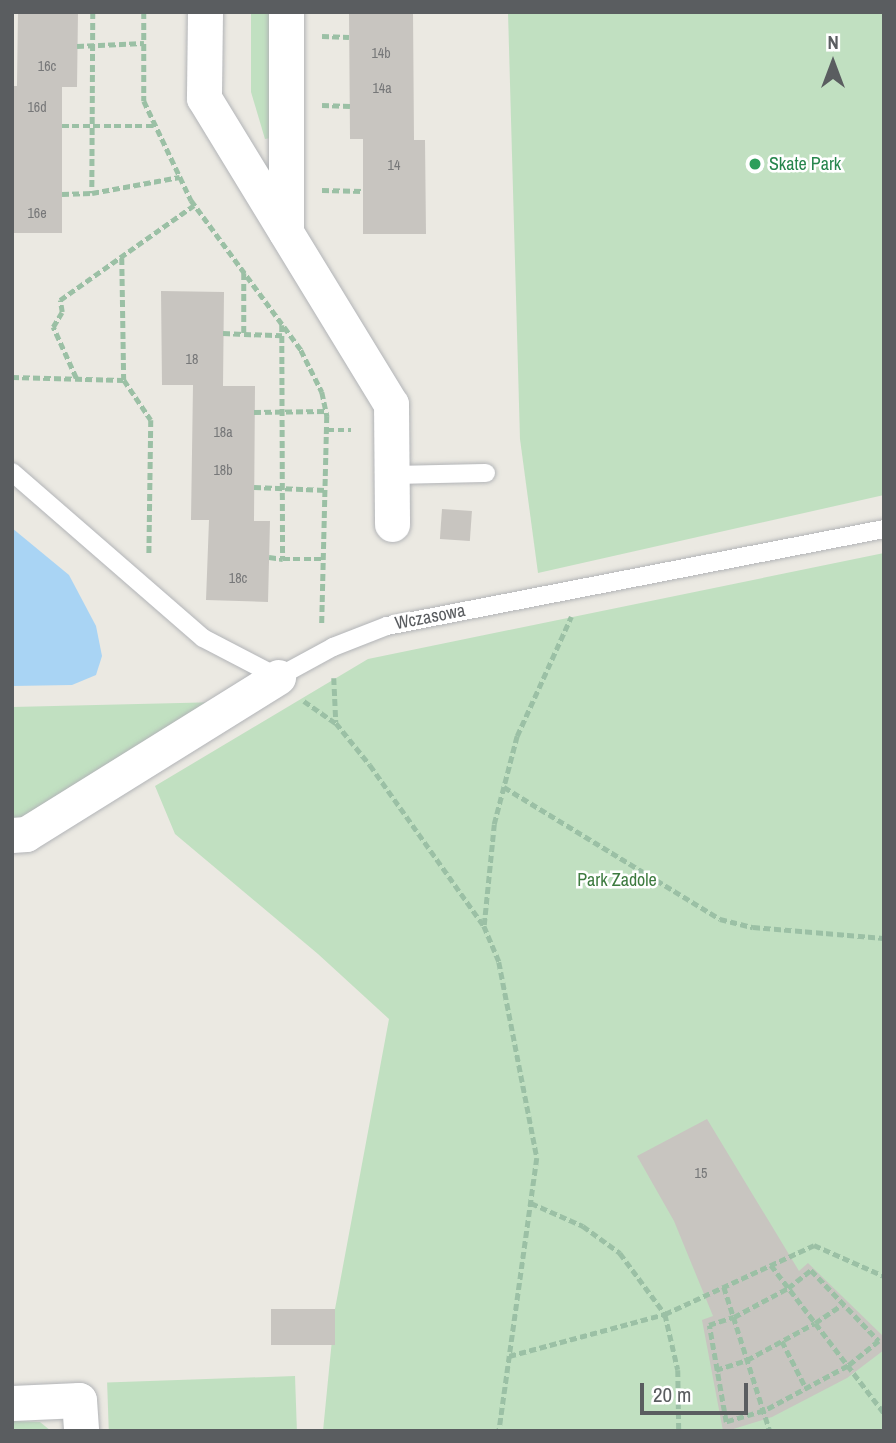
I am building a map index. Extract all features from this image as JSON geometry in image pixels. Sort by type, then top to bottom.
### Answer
[{"type":"street","points":[[205,12],[204,98],[391,404],[392,524]]},
{"type":"street","points":[[286,12],[286,232]]},
{"type":"street","name":"Wczasowa","points":[[19,834],[278,677]]},
{"type":"street","points":[[12,1403],[79,1400],[81,1431]]},
{"type":"lane","points":[[12,472],[203,638],[278,677]]},
{"type":"lane","points":[[392,475],[486,473]]},
{"type":"lane","name":"Wczasowa","points":[[278,677],[327,650],[387,626],[884,529]]},
{"type":"path","points":[[92,193],[93,12]]},
{"type":"path","points":[[144,12],[144,101],[194,205],[290,335],[313,371],[326,411],[327,650],[336,723]]},
{"type":"path","points":[[77,46],[144,43]]},
{"type":"path","points":[[62,126],[156,126]]},
{"type":"path","points":[[62,194],[92,193],[180,177]]},
{"type":"path","points":[[76,378],[53,327],[62,312],[60,300],[194,205]]},
{"type":"path","points":[[122,258],[124,380],[151,420],[148,589]]},
{"type":"path","points":[[244,272],[244,334]]},
{"type":"path","points":[[282,324],[283,559]]},
{"type":"path","points":[[223,333],[290,335]]},
{"type":"path","points":[[12,377],[124,380]]},
{"type":"path","points":[[254,412],[326,411]]},
{"type":"path","points":[[327,430],[351,430]]},
{"type":"path","points":[[254,487],[326,490]]},
{"type":"path","points":[[269,557],[325,559]]},
{"type":"path","points":[[484,926],[494,824],[517,736],[585,586]]},
{"type":"path","points":[[278,677],[294,694],[336,723],[370,765],[484,926],[499,962],[537,1158],[499,1431]]},
{"type":"path","points":[[504,787],[720,919],[752,927],[884,938]]},
{"type":"path","points":[[531,1203],[583,1226],[620,1253],[665,1314],[678,1370],[679,1431]]},
{"type":"path","points":[[509,1356],[665,1314],[814,1245],[883,1275]]},
{"type":"path","points":[[771,1265],[884,1413]]},
{"type":"path","points":[[811,1270],[843,1304],[879,1341],[848,1366],[764,1411],[726,1422],[709,1325],[734,1317],[788,1288],[811,1270]]},
{"type":"path","points":[[724,1287],[770,1431]]},
{"type":"path","points":[[716,1370],[747,1360],[815,1323],[843,1304]]},
{"type":"path","points":[[782,1341],[806,1388]]},
{"type":"green space","points":[[251,12],[279,12],[278,137],[265,139],[251,92]]},
{"type":"green space","points":[[508,12],[884,12],[884,495],[538,573],[520,439]]},
{"type":"green space","name":"Park Zadole","points":[[884,553],[884,1431],[323,1431],[335,1309],[389,1019],[318,954],[175,834],[155,786],[368,659]]},
{"type":"green space","points":[[222,702],[12,823],[12,707]]},
{"type":"green space","points":[[295,1376],[297,1431],[109,1431],[107,1383]]},
{"type":"green space","points":[[12,1421],[40,1422],[51,1431],[12,1431]]},
{"type":"water","points":[[12,528],[69,575],[96,626],[102,656],[96,675],[72,685],[12,686]]},
{"type":"building","points":[[18,12],[78,12],[77,87],[62,87],[62,233],[12,233],[12,86],[17,86]]},
{"type":"building","points":[[349,12],[413,12],[414,140],[425,140],[426,234],[363,234],[363,139],[350,139]]},
{"type":"building","points":[[161,291],[224,292],[223,386],[255,386],[254,521],[270,521],[268,602],[206,600],[209,520],[191,520],[193,385],[162,385]]},
{"type":"building","points":[[442,509],[472,511],[470,541],[440,539]]},
{"type":"building","points":[[707,1119],[799,1271],[808,1263],[884,1337],[884,1350],[847,1378],[772,1417],[727,1431],[723,1431],[702,1320],[713,1316],[674,1221],[637,1156]]},
{"type":"building","points":[[271,1309],[335,1309],[335,1345],[271,1345]]},
{"type":"place","name":"Skate Park","points":[[755,164]]}]
